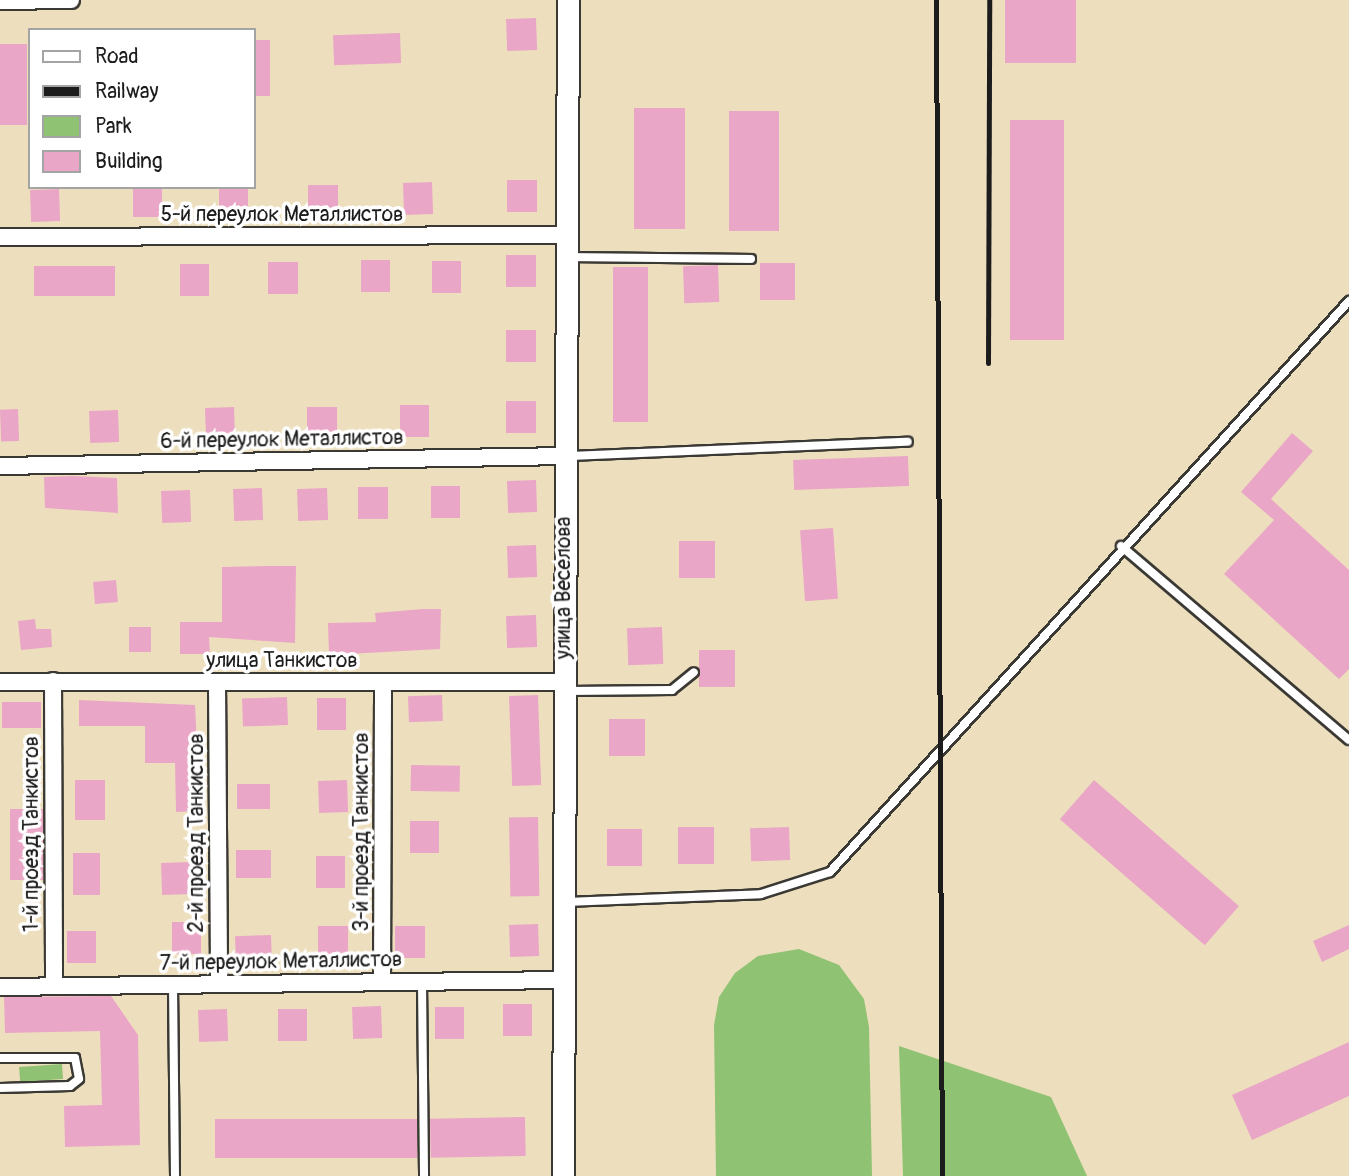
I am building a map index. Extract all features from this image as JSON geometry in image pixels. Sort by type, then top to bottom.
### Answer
[{"type":"street","points":[[0,1],[71,0]]},
{"type":"street","name":"улица Веселова","points":[[563,1176],[568,0]]},
{"type":"street","name":"5-й переулок Металлистов","points":[[0,237],[565,234]]},
{"type":"street","name":"6-й переулок Металлистов","points":[[0,466],[565,456]]},
{"type":"street","name":"1-й проезд Танкистов","points":[[53,681],[54,986]]},
{"type":"street","name":"улица Танкистов","points":[[0,682],[383,682],[564,687]]},
{"type":"street","name":"2-й проезд Танкистов","points":[[217,682],[219,984]]},
{"type":"street","name":"3-й проезд Танкистов","points":[[382,982],[383,682]]},
{"type":"street","name":"7-й переулок Металлистов","points":[[0,987],[563,980]]},
{"type":"lane","points":[[565,257],[751,259]]},
{"type":"lane","points":[[564,902],[761,894],[830,872],[938,757],[1121,546],[1349,300]]},
{"type":"lane","points":[[565,456],[908,442]]},
{"type":"lane","points":[[1121,546],[1349,740]]},
{"type":"lane","points":[[564,687],[672,690],[694,672]]},
{"type":"lane","points":[[422,982],[425,1176]]},
{"type":"lane","points":[[173,985],[175,1176]]},
{"type":"lane","points":[[0,1058],[75,1058],[79,1079],[70,1086],[0,1088]]},
{"type":"green space","points":[[799,949],[839,965],[864,999],[869,1027],[872,1176],[716,1176],[714,1025],[719,997],[735,973],[758,956]]},
{"type":"green space","points":[[899,1046],[1051,1097],[1087,1176],[903,1176]]},
{"type":"green space","points":[[62,1064],[63,1079],[20,1082],[19,1067]]},
{"type":"building","points":[[1005,0],[1076,0],[1076,63],[1005,63]]},
{"type":"building","points":[[536,18],[537,50],[507,51],[506,19]]},
{"type":"building","points":[[400,33],[401,63],[334,65],[333,35]]},
{"type":"building","points":[[256,40],[270,40],[270,96],[256,96]]},
{"type":"building","points":[[0,44],[27,44],[27,125],[0,125]]},
{"type":"building","points":[[634,108],[685,108],[685,229],[634,229]]},
{"type":"building","points":[[729,111],[779,111],[779,231],[729,231]]},
{"type":"building","points":[[1010,120],[1064,120],[1064,340],[1010,340]]},
{"type":"building","points":[[507,180],[537,180],[537,212],[507,212]]},
{"type":"building","points":[[432,182],[433,214],[404,215],[403,183]]},
{"type":"building","points":[[308,185],[338,185],[338,217],[308,217]]},
{"type":"building","points":[[59,189],[60,221],[31,222],[30,190]]},
{"type":"building","points":[[133,189],[162,189],[162,217],[133,217]]},
{"type":"building","points":[[219,189],[248,189],[248,216],[219,216]]},
{"type":"building","points":[[506,255],[536,255],[536,287],[506,287]]},
{"type":"building","points":[[361,260],[390,260],[390,292],[361,292]]},
{"type":"building","points":[[432,261],[461,261],[461,293],[432,293]]},
{"type":"building","points":[[268,262],[298,262],[298,294],[268,294]]},
{"type":"building","points":[[760,263],[795,263],[795,300],[760,300]]},
{"type":"building","points":[[180,264],[209,264],[209,296],[180,296]]},
{"type":"building","points":[[718,265],[719,302],[684,303],[683,266]]},
{"type":"building","points":[[34,266],[115,266],[115,296],[34,296]]},
{"type":"building","points":[[613,267],[648,267],[648,422],[613,422]]},
{"type":"building","points":[[506,330],[536,330],[536,362],[506,362]]},
{"type":"building","points":[[506,401],[536,401],[536,433],[506,433]]},
{"type":"building","points":[[400,405],[429,405],[429,437],[400,437]]},
{"type":"building","points":[[234,407],[235,439],[206,440],[205,408]]},
{"type":"building","points":[[307,407],[337,407],[337,439],[307,439]]},
{"type":"building","points":[[18,409],[19,441],[1,442],[0,410]]},
{"type":"building","points":[[118,410],[119,442],[90,443],[89,411]]},
{"type":"building","points":[[1292,433],[1313,451],[1271,499],[1349,570],[1349,669],[1339,679],[1224,574],[1274,520],[1241,492]]},
{"type":"building","points":[[908,456],[909,486],[794,490],[793,460]]},
{"type":"building","points":[[44,477],[117,478],[118,513],[45,508]]},
{"type":"building","points":[[536,480],[537,512],[508,513],[507,481]]},
{"type":"building","points":[[431,486],[460,486],[460,518],[431,518]]},
{"type":"building","points":[[358,487],[388,487],[388,519],[358,519]]},
{"type":"building","points":[[262,488],[263,520],[234,521],[233,489]]},
{"type":"building","points":[[327,488],[328,520],[298,521],[297,489]]},
{"type":"building","points":[[190,490],[191,522],[162,523],[161,491]]},
{"type":"building","points":[[833,528],[838,599],[805,601],[800,530]]},
{"type":"building","points":[[679,541],[715,541],[715,578],[679,578]]},
{"type":"building","points":[[536,545],[537,577],[508,578],[507,546]]},
{"type":"building","points":[[296,566],[295,643],[209,637],[210,654],[180,654],[180,622],[222,622],[222,567]]},
{"type":"building","points":[[116,580],[118,602],[95,604],[93,582]]},
{"type":"building","points":[[441,609],[440,649],[329,655],[328,623],[376,622],[375,613]]},
{"type":"building","points":[[536,615],[537,647],[507,648],[506,616]]},
{"type":"building","points":[[35,619],[36,629],[51,629],[52,647],[21,650],[18,621]]},
{"type":"building","points":[[129,627],[151,627],[151,652],[129,652]]},
{"type":"building","points":[[662,627],[663,664],[628,665],[627,628]]},
{"type":"building","points":[[699,650],[735,650],[735,687],[699,687]]},
{"type":"building","points":[[442,695],[443,721],[409,722],[408,696]]},
{"type":"building","points":[[538,695],[541,785],[512,786],[509,696]]},
{"type":"building","points":[[287,697],[288,725],[243,727],[242,699]]},
{"type":"building","points":[[317,698],[346,698],[346,730],[317,730]]},
{"type":"building","points":[[79,700],[195,705],[200,811],[176,812],[175,763],[145,763],[145,726],[79,726]]},
{"type":"building","points":[[2,702],[41,702],[41,728],[2,728]]},
{"type":"building","points":[[609,719],[645,719],[645,756],[609,756]]},
{"type":"building","points":[[411,765],[460,766],[460,792],[411,791]]},
{"type":"building","points":[[75,780],[105,780],[105,820],[75,820]]},
{"type":"building","points":[[347,780],[348,812],[319,813],[318,781]]},
{"type":"building","points":[[1094,780],[1239,906],[1205,945],[1060,819]]},
{"type":"building","points":[[237,784],[270,784],[270,809],[237,809]]},
{"type":"building","points":[[10,809],[43,809],[43,880],[10,880]]},
{"type":"building","points":[[538,817],[539,896],[510,896],[509,818]]},
{"type":"building","points":[[410,821],[439,821],[439,853],[410,853]]},
{"type":"building","points":[[678,827],[714,827],[714,864],[678,864]]},
{"type":"building","points":[[789,827],[790,860],[751,861],[750,828]]},
{"type":"building","points":[[607,829],[642,829],[642,866],[607,866]]},
{"type":"building","points":[[236,850],[271,850],[271,878],[236,878]]},
{"type":"building","points":[[73,853],[100,853],[100,895],[73,895]]},
{"type":"building","points":[[316,856],[345,856],[345,888],[316,888]]},
{"type":"building","points":[[190,862],[191,894],[162,895],[161,863]]},
{"type":"building","points":[[172,922],[201,922],[201,954],[172,954]]},
{"type":"building","points":[[538,924],[539,956],[510,957],[509,925]]},
{"type":"building","points":[[1349,925],[1349,949],[1322,962],[1313,941]]},
{"type":"building","points":[[318,926],[348,926],[348,958],[318,958]]},
{"type":"building","points":[[395,926],[425,926],[425,958],[395,958]]},
{"type":"building","points":[[67,931],[96,931],[96,963],[67,963]]},
{"type":"building","points":[[271,935],[272,962],[236,963],[235,936]]},
{"type":"building","points":[[111,996],[138,1035],[140,1145],[65,1147],[64,1106],[102,1105],[100,1031],[5,1033],[4,997]]},
{"type":"building","points":[[503,1004],[532,1004],[532,1036],[503,1036]]},
{"type":"building","points":[[381,1006],[382,1038],[353,1039],[352,1007]]},
{"type":"building","points":[[435,1007],[464,1007],[464,1039],[435,1039]]},
{"type":"building","points":[[227,1009],[228,1041],[199,1042],[198,1010]]},
{"type":"building","points":[[278,1009],[307,1009],[307,1041],[278,1041]]},
{"type":"building","points":[[1349,1042],[1349,1096],[1252,1140],[1232,1095]]},
{"type":"building","points":[[525,1117],[526,1156],[431,1158],[430,1119]]},
{"type":"building","points":[[215,1119],[417,1119],[417,1158],[215,1158]]},
{"type":"railway","points":[[936,0],[942,1176]]},
{"type":"railway","points":[[988,363],[989,0]]}]
